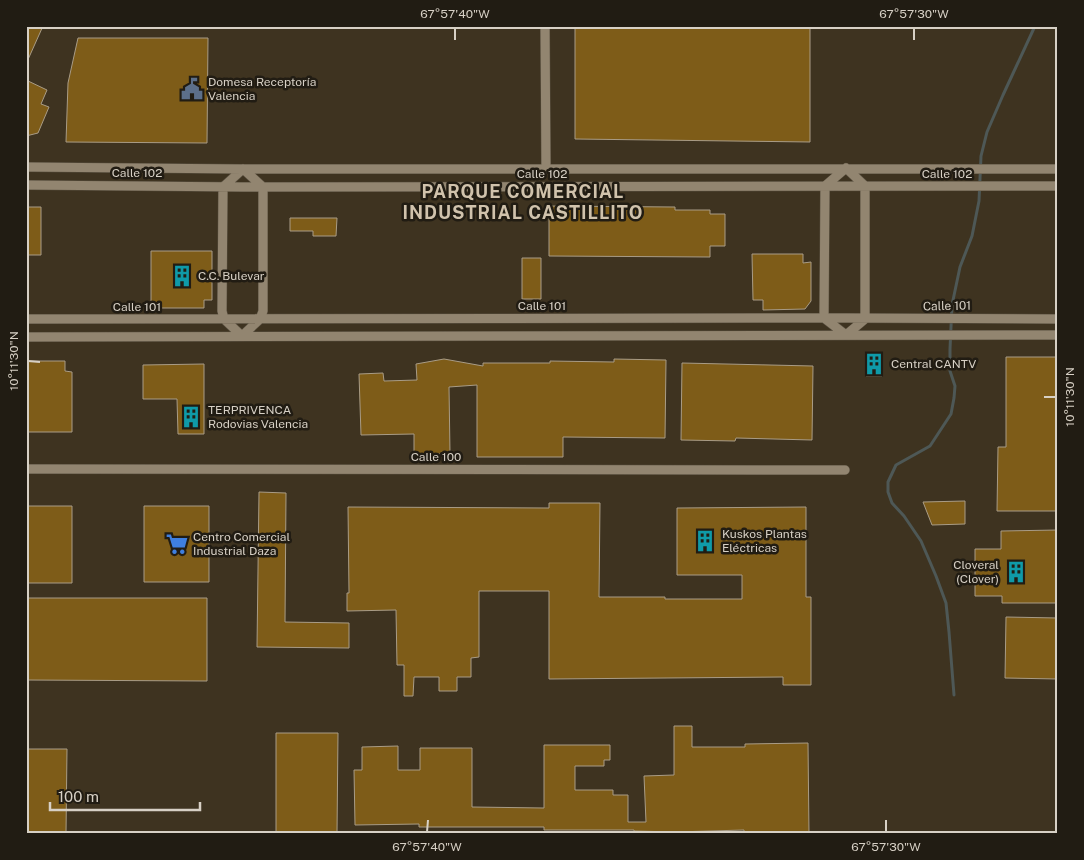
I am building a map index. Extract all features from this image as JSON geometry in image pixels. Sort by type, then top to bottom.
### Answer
[{"type":"street","points":[[545,26],[546,168]]},
{"type":"street","name":"Calle 102","points":[[26,167],[243,169],[1058,169]]},
{"type":"street","points":[[846,168],[865,186],[865,319],[846,335],[824,318],[825,186],[846,168]]},
{"type":"street","points":[[243,169],[263,187],[263,311],[260,319],[242,336],[224,319],[222,311],[223,187],[243,169]]},
{"type":"street","name":"Calle 102","points":[[26,185],[223,187],[1058,186]]},
{"type":"street","name":"Calle 101","points":[[26,320],[1058,319]]},
{"type":"street","points":[[26,337],[1058,335]]},
{"type":"street","name":"Calle 100","points":[[26,470],[845,470]]},
{"type":"building","points":[[26,26],[43,26],[26,64]]},
{"type":"building","points":[[575,26],[810,26],[810,142],[575,139]]},
{"type":"building","points":[[78,38],[208,38],[207,143],[66,142],[68,83]]},
{"type":"building","points":[[26,80],[47,90],[41,104],[49,107],[38,133],[26,136]]},
{"type":"building","points":[[549,206],[675,207],[675,210],[710,210],[710,214],[725,214],[725,246],[710,246],[710,257],[549,256]]},
{"type":"building","points":[[26,207],[41,207],[41,255],[26,255]]},
{"type":"building","points":[[290,218],[337,218],[336,236],[313,236],[313,231],[290,231]]},
{"type":"building","name":"C.C. Bulevar","points":[[151,251],[212,251],[212,300],[204,300],[204,308],[151,308]]},
{"type":"building","points":[[752,254],[803,254],[803,263],[811,262],[811,301],[805,309],[763,310],[763,300],[753,300]]},
{"type":"building","points":[[522,258],[541,258],[541,299],[522,299]]},
{"type":"building","name":"Central CANTV","points":[[866,353],[882,353],[882,376],[866,376]]},
{"type":"building","points":[[1006,357],[1058,357],[1058,511],[997,511],[998,447],[1006,447]]},
{"type":"building","points":[[444,359],[483,366],[483,363],[614,362],[614,359],[666,360],[665,438],[563,437],[563,457],[477,457],[477,385],[449,387],[450,454],[414,454],[414,434],[361,435],[359,374],[383,373],[384,381],[417,380],[416,364]]},
{"type":"building","points":[[26,361],[65,361],[65,371],[72,372],[72,432],[26,432]]},
{"type":"building","points":[[682,363],[813,366],[812,440],[736,438],[735,441],[681,440]]},
{"type":"building","name":"TERPRIVENCA Rodovias Valencia","points":[[204,364],[204,434],[178,434],[177,399],[143,399],[143,365]]},
{"type":"building","points":[[259,492],[286,493],[285,622],[349,623],[349,648],[257,647]]},
{"type":"building","points":[[965,501],[965,524],[932,525],[923,502]]},
{"type":"building","points":[[549,503],[600,503],[599,597],[665,597],[665,599],[742,599],[742,575],[677,575],[677,508],[806,507],[806,597],[811,597],[811,685],[783,685],[783,677],[549,679],[549,591],[479,591],[479,657],[471,658],[471,677],[457,677],[457,691],[439,691],[439,677],[414,677],[413,696],[404,696],[404,665],[397,665],[396,610],[347,611],[347,593],[349,593],[348,507],[549,508]]},
{"type":"building","points":[[26,506],[72,506],[72,583],[26,583]]},
{"type":"building","name":"Centro Comercial Industrial Daza","points":[[144,506],[209,506],[209,582],[144,582]]},
{"type":"building","name":"Cloveral (Clover)","points":[[1058,530],[1058,603],[1002,603],[1002,596],[975,596],[975,549],[1001,549],[1001,531]]},
{"type":"building","points":[[26,598],[207,598],[207,681],[26,680]]},
{"type":"building","points":[[1006,617],[1058,618],[1058,679],[1005,678]]},
{"type":"building","points":[[674,726],[692,726],[692,747],[745,747],[745,744],[808,743],[809,834],[744,834],[744,830],[675,832],[544,830],[544,827],[419,827],[419,824],[355,825],[354,770],[362,770],[362,747],[398,746],[398,770],[420,770],[420,748],[472,748],[472,807],[544,808],[544,745],[610,745],[610,760],[604,760],[604,766],[575,766],[575,790],[613,790],[613,795],[628,795],[628,822],[646,822],[644,776],[674,775]]},
{"type":"building","points":[[276,733],[338,733],[337,834],[276,834]]},
{"type":"building","points":[[26,749],[67,749],[66,834],[26,834]]},
{"type":"waterway","points":[[954,695],[946,603],[921,541],[904,516],[892,503],[888,492],[888,482],[896,465],[930,446],[951,414],[955,386],[950,371],[952,305],[960,267],[972,236],[979,201],[981,156],[987,132],[1035,26]]},
{"type":"place","name":"Domesa Receptoría Valencia","points":[[192,89]]},
{"type":"place","name":"C.C. Bulevar","points":[[182,276]]},
{"type":"place","name":"Central CANTV","points":[[874,364]]},
{"type":"place","name":"TERPRIVENCA Rodovias Valencia","points":[[191,417]]},
{"type":"place","name":"Kuskos Plantas Eléctricas","points":[[705,541]]},
{"type":"place","name":"Centro Comercial Industrial Daza","points":[[177,544]]},
{"type":"place","name":"Cloveral (Clover)","points":[[1016,572]]},
{"type":"district","name":"PARQUE COMERCIAL INDUSTRIAL CASTILLITO","points":[[523,202]]}]
